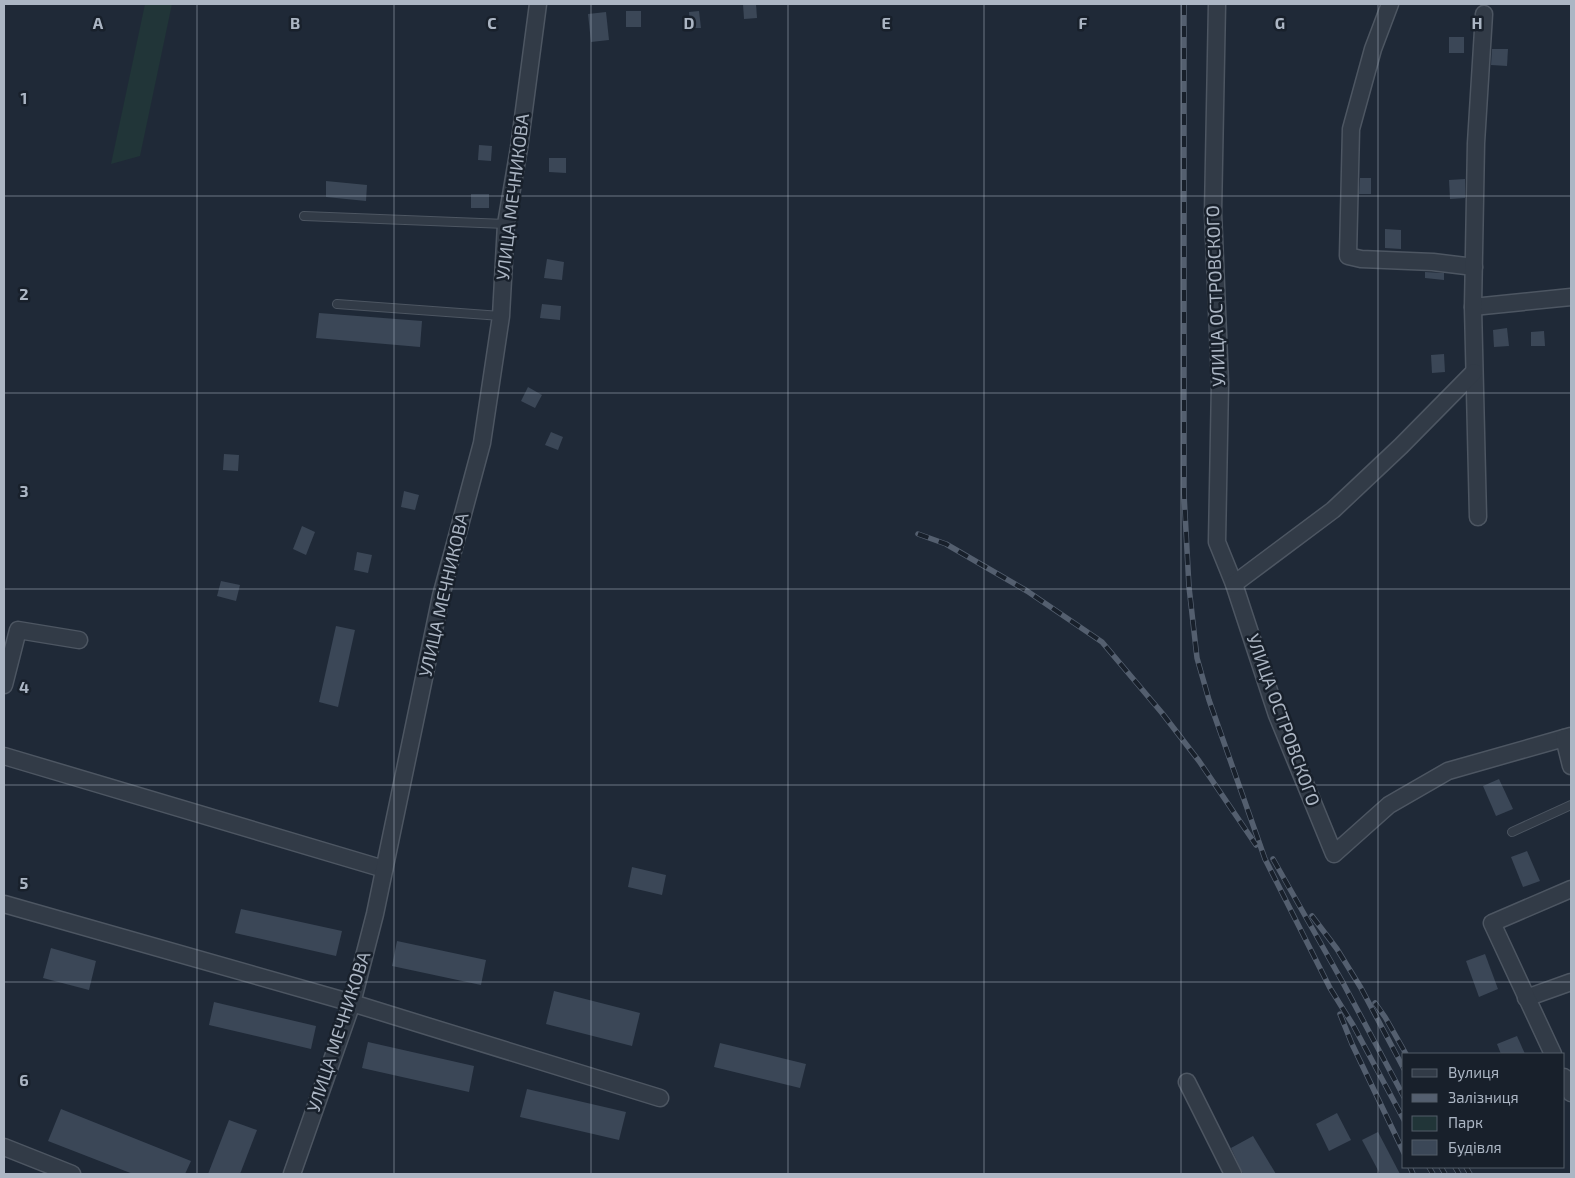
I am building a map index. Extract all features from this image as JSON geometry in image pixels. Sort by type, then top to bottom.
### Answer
[{"type":"street","name":"УЛИЦА МЕЧНИКОВА","points":[[292,1174],[352,1003],[375,914],[441,596],[482,444],[500,316],[506,224],[519,148],[538,4]]},
{"type":"street","name":"УЛИЦА ОСТРОВСКОГО","points":[[1217,4],[1213,213],[1220,383],[1217,542],[1234,584],[1277,715],[1334,854],[1389,805],[1448,771],[1568,737]]},
{"type":"street","points":[[1390,4],[1373,50],[1352,129],[1348,256],[1361,259],[1433,262],[1474,267]]},
{"type":"street","points":[[1478,517],[1473,307],[1476,143],[1484,14]]},
{"type":"street","points":[[1473,307],[1571,297]]},
{"type":"street","points":[[1234,584],[1333,510],[1401,446],[1474,372]]},
{"type":"street","points":[[4,686],[18,630],[79,640]]},
{"type":"street","points":[[1568,737],[1571,766]]},
{"type":"street","points":[[4,756],[384,869]]},
{"type":"street","points":[[1552,1053],[1492,923],[1571,889]]},
{"type":"street","points":[[4,904],[352,1003],[660,1098]]},
{"type":"street","points":[[1526,998],[1571,982]]},
{"type":"street","points":[[1187,1082],[1233,1174]]},
{"type":"street","points":[[4,1147],[72,1174]]},
{"type":"lane","points":[[304,216],[506,224]]},
{"type":"lane","points":[[337,304],[500,316]]},
{"type":"lane","points":[[1512,832],[1571,805]]},
{"type":"green space","points":[[145,4],[172,4],[140,156],[111,164]]},
{"type":"building","points":[[743,4],[756,4],[757,18],[744,19]]},
{"type":"building","points":[[626,11],[641,11],[641,27],[626,27]]},
{"type":"building","points":[[699,11],[701,28],[690,28],[689,12]]},
{"type":"building","points":[[606,12],[609,40],[591,42],[588,14]]},
{"type":"building","points":[[1449,37],[1464,37],[1464,53],[1449,53]]},
{"type":"building","points":[[1492,49],[1508,49],[1507,66],[1491,65]]},
{"type":"building","points":[[479,145],[492,146],[491,161],[478,160]]},
{"type":"building","points":[[549,158],[566,158],[566,173],[549,172]]},
{"type":"building","points":[[1360,178],[1371,178],[1371,194],[1359,194]]},
{"type":"building","points":[[1465,179],[1465,198],[1450,199],[1449,180]]},
{"type":"building","points":[[326,181],[367,185],[366,201],[326,197]]},
{"type":"building","points":[[471,194],[489,194],[489,208],[471,208]]},
{"type":"building","points":[[1385,229],[1401,230],[1401,249],[1385,248]]},
{"type":"building","points":[[547,259],[564,262],[562,280],[544,278]]},
{"type":"building","points":[[1425,272],[1444,273],[1444,280],[1425,278]]},
{"type":"building","points":[[542,304],[561,306],[560,320],[540,318]]},
{"type":"building","points":[[319,313],[422,321],[420,347],[316,338]]},
{"type":"building","points":[[1507,328],[1509,346],[1494,347],[1493,330]]},
{"type":"building","points":[[1544,331],[1545,346],[1531,346],[1531,332]]},
{"type":"building","points":[[1444,354],[1445,372],[1432,373],[1431,355]]},
{"type":"building","points":[[528,387],[542,395],[535,408],[521,401]]},
{"type":"building","points":[[551,432],[563,437],[558,450],[545,445]]},
{"type":"building","points":[[224,454],[239,455],[238,471],[223,470]]},
{"type":"building","points":[[404,491],[419,495],[415,510],[401,507]]},
{"type":"building","points":[[302,526],[315,532],[306,555],[293,549]]},
{"type":"building","points":[[357,552],[372,555],[368,573],[354,570]]},
{"type":"building","points":[[221,581],[240,585],[236,601],[217,596]]},
{"type":"building","points":[[336,626],[355,630],[338,707],[319,702]]},
{"type":"building","points":[[1499,779],[1513,809],[1496,816],[1483,786]]},
{"type":"building","points":[[1527,851],[1540,881],[1523,887],[1511,857]]},
{"type":"building","points":[[632,867],[666,875],[662,895],[628,887]]},
{"type":"building","points":[[241,909],[342,931],[336,956],[235,933]]},
{"type":"building","points":[[397,941],[486,960],[481,985],[392,966]]},
{"type":"building","points":[[51,948],[96,961],[89,990],[43,978]]},
{"type":"building","points":[[1485,954],[1498,989],[1479,997],[1466,961]]},
{"type":"building","points":[[554,991],[640,1013],[632,1046],[546,1024]]},
{"type":"building","points":[[214,1002],[316,1026],[311,1049],[209,1025]]},
{"type":"building","points":[[1517,1036],[1525,1053],[1501,1053],[1497,1044]]},
{"type":"building","points":[[368,1042],[474,1066],[469,1092],[362,1068]]},
{"type":"building","points":[[720,1043],[806,1064],[800,1088],[714,1067]]},
{"type":"building","points":[[527,1089],[626,1112],[619,1140],[520,1117]]},
{"type":"building","points":[[61,1109],[191,1161],[185,1174],[133,1174],[48,1141]]},
{"type":"building","points":[[1337,1113],[1351,1140],[1329,1151],[1316,1124]]},
{"type":"building","points":[[229,1120],[257,1130],[240,1174],[208,1174]]},
{"type":"building","points":[[1378,1132],[1400,1174],[1380,1174],[1362,1140]]},
{"type":"building","points":[[1253,1136],[1276,1174],[1244,1174],[1242,1172],[1231,1148]]},
{"type":"railway","points":[[1184,4],[1184,494],[1189,587],[1197,658],[1209,700],[1265,859],[1330,988],[1353,1025],[1402,1116]]},
{"type":"railway","points":[[918,534],[946,544],[1027,591],[1102,642],[1162,713],[1199,761],[1256,845]]},
{"type":"railway","points":[[1273,859],[1342,981],[1402,1093]]},
{"type":"railway","points":[[1312,916],[1337,949],[1361,988],[1402,1065]]},
{"type":"railway","points":[[1375,1003],[1405,1053]]},
{"type":"railway","points":[[1340,1014],[1352,1044],[1402,1149]]},
{"type":"railway","points":[[1410,1168],[1413,1174]]},
{"type":"railway","points":[[1430,1168],[1433,1174]]},
{"type":"railway","points":[[1442,1168],[1445,1174]]},
{"type":"railway","points":[[1456,1168],[1459,1174]]},
{"type":"railway","points":[[1467,1168],[1470,1174]]}]
